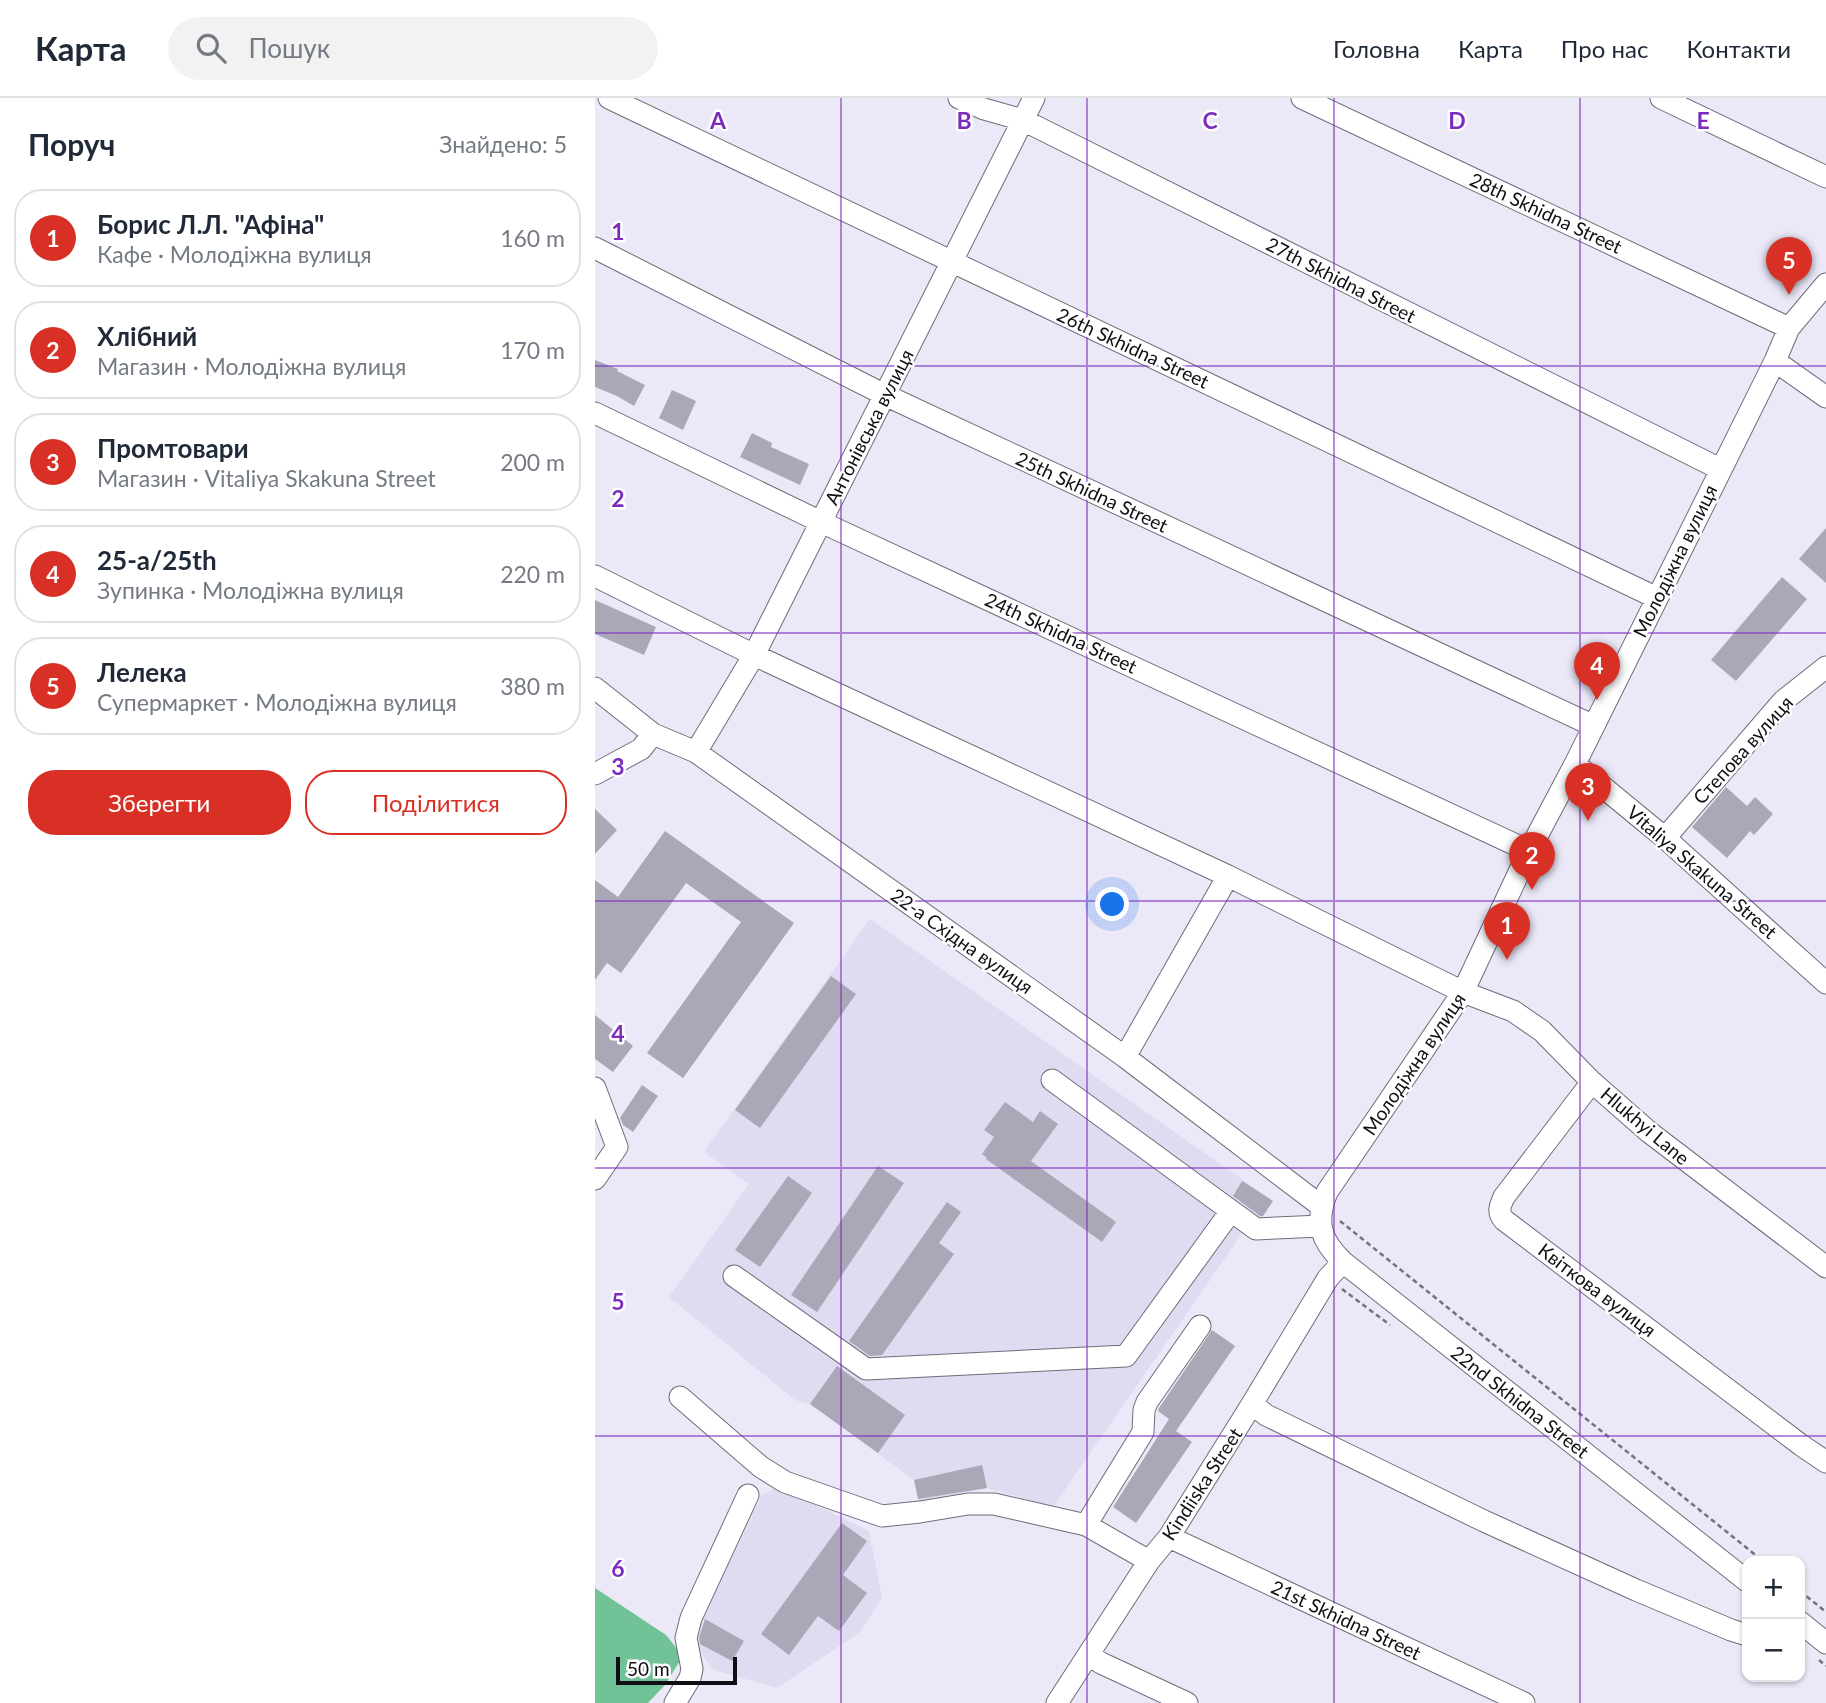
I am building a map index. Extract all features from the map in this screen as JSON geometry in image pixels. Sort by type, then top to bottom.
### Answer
[{"type":"street","name":"26th Skhidna Street","points":[[609,98],[1657,598]]},
{"type":"street","name":"27th Skhidna Street","points":[[959,98],[984,109],[1023,120],[1720,469]]},
{"type":"street","name":"Антонівська вулиця","points":[[696,752],[754,655],[1034,98]]},
{"type":"street","name":"28th Skhidna Street","points":[[1302,98],[1790,328]]},
{"type":"street","points":[[1661,98],[1826,177]]},
{"type":"street","name":"25th Skhidna Street","points":[[595,248],[885,395],[1594,726]]},
{"type":"street","name":"Молодіжна вулиця","points":[[1321,1216],[1328,1192],[1463,992],[1529,851],[1594,726],[1790,328],[1826,284]]},
{"type":"street","points":[[1775,361],[1826,397]]},
{"type":"street","name":"24th Skhidna Street","points":[[595,413],[821,522],[1529,851]]},
{"type":"street","name":"Hlukhyi Lane","points":[[595,576],[754,655],[1228,876],[1463,992],[1513,1011],[1542,1031],[1592,1082],[1649,1132],[1826,1267]]},
{"type":"street","name":"Степова вулиця","points":[[1665,838],[1783,702],[1826,667]]},
{"type":"street","name":"22-а Східна вулиця","points":[[595,688],[653,734],[696,752],[1125,1057],[1321,1216]]},
{"type":"street","points":[[595,774],[641,749],[653,734]]},
{"type":"street","name":"Vitaliya Skakuna Street","points":[[1575,764],[1665,838],[1826,983]]},
{"type":"street","points":[[1125,1057],[1228,876]]},
{"type":"street","points":[[1052,1080],[1257,1229],[1321,1216]]},
{"type":"street","name":"Квіткова вулиця","points":[[1592,1082],[1504,1198],[1499,1209],[1500,1214],[1504,1220],[1826,1462]]},
{"type":"street","points":[[595,1088],[617,1147],[595,1179]]},
{"type":"street","points":[[734,1276],[866,1369],[1125,1356],[1231,1211]]},
{"type":"street","name":"22nd Skhidna Street","points":[[1321,1216],[1328,1245],[1343,1262],[1742,1577]]},
{"type":"street","name":"Kindiiska Street","points":[[1057,1703],[1149,1560],[1169,1537],[1328,1278],[1343,1262]]},
{"type":"street","points":[[1086,1525],[1143,1432],[1147,1402],[1199,1326]]},
{"type":"street","points":[[680,1397],[761,1467],[785,1482],[882,1516],[968,1504],[994,1504],[1086,1525],[1149,1560]]},
{"type":"street","points":[[1252,1404],[1266,1415],[1484,1521],[1636,1590],[1742,1633]]},
{"type":"street","points":[[675,1703],[690,1678],[692,1669],[686,1638],[691,1618],[748,1495]]},
{"type":"street","name":"21st Skhidna Street","points":[[1169,1537],[1524,1703]]},
{"type":"street","points":[[1805,1626],[1826,1643]]},
{"type":"street","points":[[1805,1643],[1826,1643]]},
{"type":"street","points":[[1089,1655],[1188,1703]]},
{"type":"path","points":[[1321,1216],[1757,1556]]},
{"type":"path","points":[[1805,1595],[1826,1612]]},
{"type":"shaded area","points":[[870,919],[1273,1201],[1259,1222],[1243,1232],[1053,1507],[987,1488],[919,1503],[914,1480],[810,1404],[795,1400],[669,1297],[749,1184],[704,1152]]},
{"type":"shaded area","points":[[778,1487],[869,1531],[882,1598],[860,1632],[777,1688],[714,1670],[691,1639],[762,1495]]},
{"type":"green space","points":[[595,1588],[666,1635],[678,1650],[681,1659],[665,1685],[648,1703],[595,1703]]},
{"type":"building","points":[[595,360],[618,369],[617,371],[645,385],[634,406],[595,387]]},
{"type":"building","points":[[672,390],[696,401],[683,430],[659,418]]},
{"type":"building","points":[[752,433],[772,443],[771,447],[809,464],[800,485],[740,457]]},
{"type":"building","points":[[1826,528],[1826,583],[1799,559]]},
{"type":"building","points":[[1782,577],[1807,599],[1736,681],[1711,660]]},
{"type":"building","points":[[595,600],[656,627],[644,655],[595,634]]},
{"type":"building","points":[[1726,787],[1747,806],[1755,797],[1773,814],[1754,835],[1750,831],[1727,858],[1692,827]]},
{"type":"building","points":[[595,809],[617,830],[595,854]]},
{"type":"building","points":[[665,831],[794,923],[683,1078],[647,1053],[741,922],[686,883],[621,973],[607,963],[595,980],[595,880],[618,897]]},
{"type":"building","points":[[831,976],[856,994],[760,1128],[735,1110]]},
{"type":"building","points":[[595,1015],[633,1046],[613,1072],[595,1059]]},
{"type":"building","points":[[642,1085],[658,1096],[633,1132],[623,1125],[620,1118]]},
{"type":"building","points":[[1005,1102],[1033,1122],[1040,1111],[1058,1124],[1031,1161],[1116,1222],[1102,1242],[982,1154],[994,1137],[984,1130]]},
{"type":"building","points":[[878,1166],[904,1183],[817,1312],[791,1295]]},
{"type":"building","points":[[788,1176],[812,1193],[760,1267],[735,1250]]},
{"type":"building","points":[[1242,1181],[1273,1201],[1263,1216],[1233,1196]]},
{"type":"building","points":[[947,1202],[961,1212],[939,1243],[954,1254],[882,1355],[870,1356],[849,1341]]},
{"type":"building","points":[[1212,1330],[1235,1346],[1176,1431],[1192,1442],[1136,1523],[1113,1507],[1169,1419],[1158,1411],[1159,1408]]},
{"type":"building","points":[[837,1366],[905,1415],[878,1453],[810,1404]]},
{"type":"building","points":[[982,1465],[987,1488],[918,1499],[914,1480]]},
{"type":"building","points":[[842,1523],[867,1541],[843,1575],[867,1593],[839,1631],[818,1616],[789,1655],[761,1634]]},
{"type":"building","points":[[705,1619],[744,1641],[732,1661],[700,1644],[699,1638]]},
{"type":"place","name":"Лелека","points":[[1789,295]]},
{"type":"place","name":"25-а/25th","points":[[1597,700]]},
{"type":"place","name":"Промтовари","points":[[1588,821]]},
{"type":"place","name":"Хлібний","points":[[1532,890]]},
{"type":"place","name":"Борис Л.Л. \"Афіна\"","points":[[1507,960]]}]
